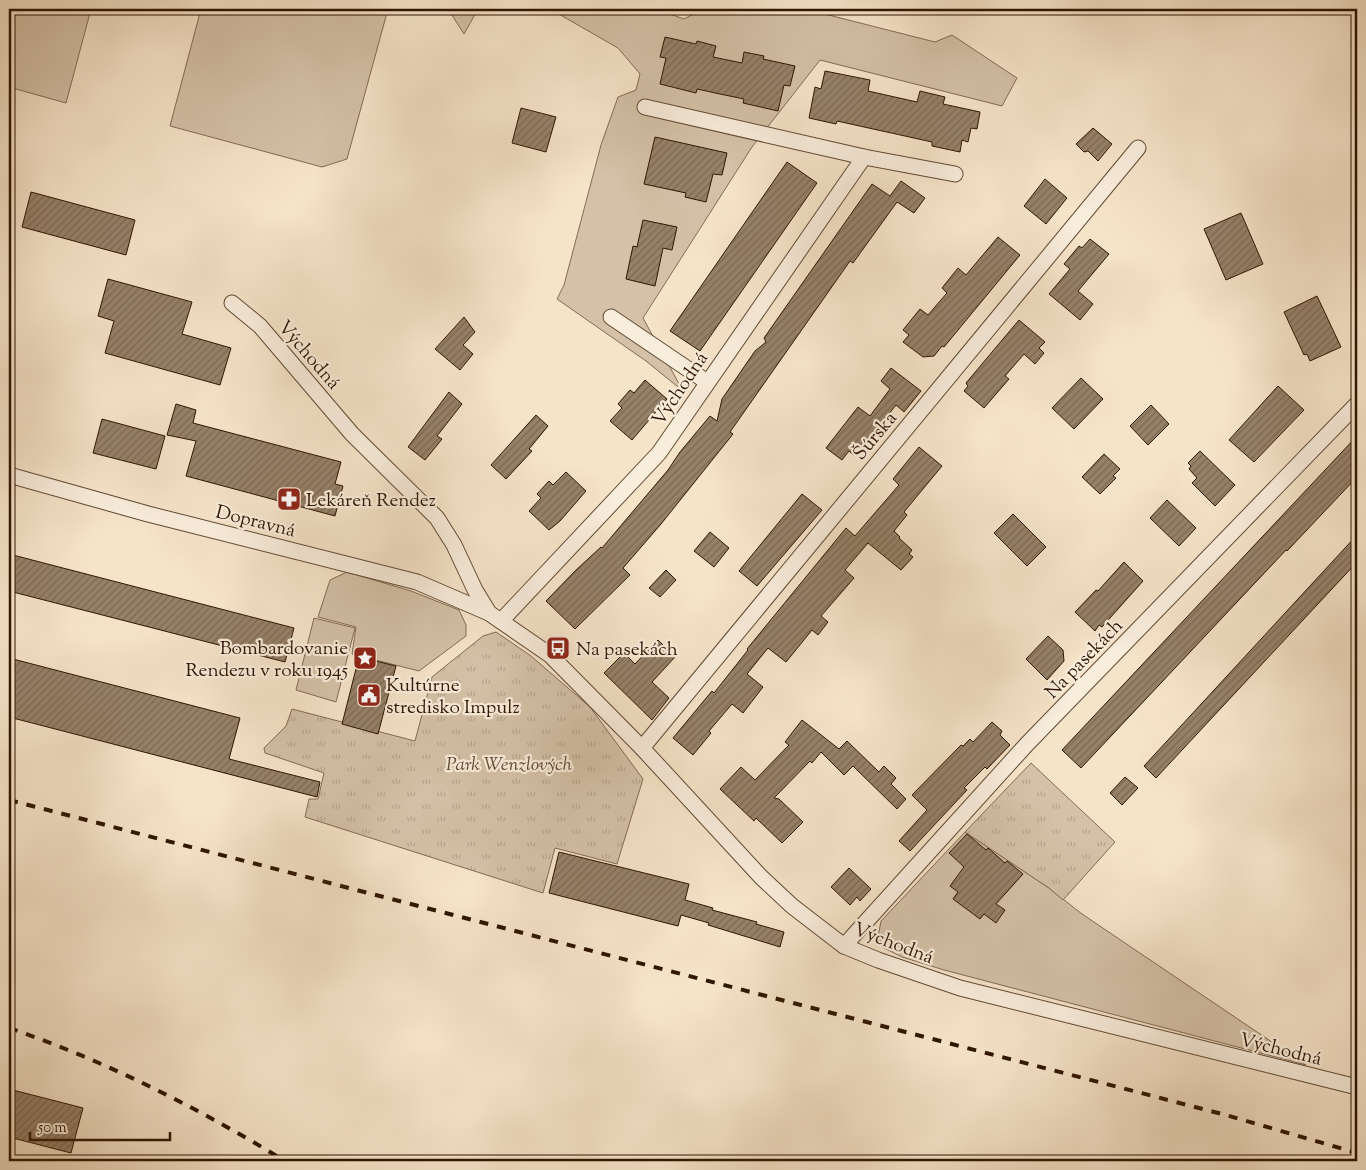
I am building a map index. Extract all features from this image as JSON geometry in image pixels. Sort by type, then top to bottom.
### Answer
[{"type":"street","points":[[645,107],[864,157],[955,174]]},
{"type":"street","name":"Šúrska","points":[[642,748],[1138,148]]},
{"type":"street","name":"Východná","points":[[495,617],[659,453],[864,157]]},
{"type":"street","name":"Východná","points":[[232,303],[260,326],[352,434],[437,518],[454,545],[475,590],[495,617],[550,655],[642,748],[774,889],[792,906],[844,946],[878,960],[960,988],[1357,1087]]},
{"type":"street","points":[[611,317],[707,382]]},
{"type":"street","name":"Na pasekách","points":[[844,946],[1027,744],[1357,404]]},
{"type":"street","name":"Dopravná","points":[[9,475],[148,514],[417,582],[495,617]]},
{"type":"green space","points":[[9,9],[91,9],[66,103],[9,87]]},
{"type":"green space","points":[[201,9],[388,9],[347,159],[322,167],[170,126]]},
{"type":"green space","points":[[450,9],[478,9],[464,34],[452,15]]},
{"type":"green space","points":[[550,9],[656,9],[684,19],[703,9],[805,9],[935,42],[952,35],[1017,78],[1002,106],[820,60],[752,147],[643,318],[683,391],[646,361],[557,299],[564,285],[601,145],[618,97],[636,90],[640,74],[618,48]]},
{"type":"green space","points":[[347,572],[411,591],[459,610],[466,625],[466,636],[419,671],[352,654],[356,627],[318,617],[330,580]]},
{"type":"green space","points":[[314,618],[355,628],[336,702],[296,690]]},
{"type":"green space","name":"Park Wenzlových","points":[[496,632],[531,656],[590,707],[643,779],[617,864],[555,848],[543,893],[305,817],[309,799],[318,799],[324,773],[265,753],[264,748],[286,726],[292,709],[415,741],[432,677],[483,636]]},
{"type":"green space","points":[[1031,763],[1115,842],[1063,900],[1049,888],[965,832]]},
{"type":"green space","points":[[965,832],[1049,888],[1082,914],[1306,1065],[944,970],[902,957],[884,948],[878,937],[881,921]]},
{"type":"building","points":[[665,37],[696,44],[697,41],[716,46],[713,57],[742,63],[744,52],[764,56],[763,59],[795,66],[790,86],[784,85],[778,111],[743,103],[744,99],[697,89],[696,93],[660,84],[666,58],[660,57]]},
{"type":"building","points":[[825,71],[870,80],[868,91],[917,102],[920,91],[945,97],[943,104],[980,112],[977,129],[971,128],[968,142],[962,140],[960,152],[932,146],[932,142],[837,121],[836,124],[809,118],[815,87],[821,89]]},
{"type":"building","points":[[521,108],[556,117],[546,152],[512,143]]},
{"type":"building","points":[[1093,128],[1112,144],[1098,161],[1088,151],[1084,152],[1076,144]]},
{"type":"building","points":[[655,137],[727,153],[722,175],[713,174],[706,202],[685,197],[686,193],[644,184]]},
{"type":"building","points":[[787,162],[817,183],[700,351],[670,331]]},
{"type":"building","points":[[1045,179],[1067,198],[1046,224],[1024,206]]},
{"type":"building","points":[[901,181],[925,198],[914,213],[897,202],[853,263],[850,261],[730,432],[733,434],[623,568],[630,575],[575,629],[546,601],[576,570],[602,548],[668,470],[680,452],[710,416],[717,421],[722,399],[755,351],[766,342],[764,338],[872,184],[890,196]]},
{"type":"building","points":[[31,192],[135,220],[126,255],[22,227]]},
{"type":"building","points":[[1241,213],[1263,264],[1226,280],[1204,229]]},
{"type":"building","points":[[643,220],[677,227],[672,250],[663,248],[655,286],[626,279],[633,246],[637,247]]},
{"type":"building","points":[[998,237],[1020,255],[944,347],[942,346],[934,356],[923,357],[903,342],[909,335],[903,330],[920,309],[928,315],[947,293],[942,288],[958,268],[966,275]]},
{"type":"building","points":[[1090,239],[1109,254],[1078,291],[1093,304],[1080,320],[1049,294],[1070,269],[1064,264],[1079,246],[1082,248]]},
{"type":"building","points":[[108,279],[192,302],[182,334],[231,348],[220,385],[105,353],[114,321],[98,316]]},
{"type":"building","points":[[1317,296],[1341,347],[1310,361],[1307,354],[1304,355],[1284,312]]},
{"type":"building","points":[[464,317],[475,332],[463,345],[473,354],[460,370],[435,349]]},
{"type":"building","points":[[1019,320],[1045,342],[1039,348],[1044,353],[1035,364],[1024,354],[1005,376],[1009,379],[984,408],[964,391],[968,386],[966,383]]},
{"type":"building","points":[[891,368],[921,391],[904,412],[896,405],[855,456],[849,451],[842,460],[826,448],[858,407],[870,416],[890,389],[881,381]]},
{"type":"building","points":[[1081,378],[1103,399],[1074,429],[1052,408]]},
{"type":"building","points":[[645,380],[667,399],[632,440],[610,421],[622,408],[618,404],[630,390],[634,393]]},
{"type":"building","points":[[1278,386],[1304,410],[1254,462],[1229,440]]},
{"type":"building","points":[[449,392],[462,404],[437,436],[442,439],[425,460],[408,447]]},
{"type":"building","points":[[176,404],[196,410],[193,423],[341,462],[335,484],[343,486],[335,516],[186,476],[196,441],[167,435]]},
{"type":"building","points":[[1151,405],[1169,424],[1148,445],[1130,426]]},
{"type":"building","points":[[536,415],[548,426],[529,449],[532,451],[506,479],[491,465]]},
{"type":"building","points":[[102,419],[165,436],[156,469],[93,453]]},
{"type":"building","points":[[1357,436],[1357,477],[1081,768],[1062,750]]},
{"type":"building","points":[[919,447],[942,466],[904,512],[907,515],[894,531],[912,550],[909,554],[913,557],[901,570],[868,543],[845,570],[854,578],[821,616],[828,622],[818,635],[812,630],[786,662],[768,648],[747,674],[763,687],[743,713],[732,704],[709,731],[711,733],[693,755],[673,738],[712,691],[714,693],[747,649],[846,528],[855,536],[899,485],[893,479]]},
{"type":"building","points":[[1200,451],[1235,485],[1215,506],[1192,483],[1197,478],[1189,469],[1191,466],[1188,463]]},
{"type":"building","points":[[1104,454],[1120,469],[1113,476],[1116,478],[1100,494],[1082,477]]},
{"type":"building","points":[[566,472],[586,491],[560,521],[549,530],[529,511],[541,498],[537,494],[549,481],[553,485]]},
{"type":"building","points":[[802,494],[822,510],[757,586],[739,571]]},
{"type":"building","points":[[1167,500],[1196,528],[1179,546],[1150,518]]},
{"type":"building","points":[[1013,514],[1046,547],[1027,566],[994,533]]},
{"type":"building","points":[[710,532],[729,548],[714,567],[694,551]]},
{"type":"building","points":[[1357,535],[1357,562],[1156,778],[1144,766]]},
{"type":"building","points":[[9,554],[294,628],[285,662],[9,591]]},
{"type":"building","points":[[1124,562],[1143,581],[1102,627],[1099,625],[1095,631],[1075,612],[1096,590],[1098,591]]},
{"type":"building","points":[[666,570],[676,580],[660,597],[649,588]]},
{"type":"building","points":[[1048,636],[1063,650],[1064,661],[1047,680],[1026,659]]},
{"type":"building","points":[[658,640],[675,657],[652,682],[669,698],[652,720],[604,673],[624,653],[635,664]]},
{"type":"building","name":"Kultúrne stredisko Impulz","points":[[359,657],[396,666],[378,734],[342,724]]},
{"type":"building","points":[[9,658],[240,718],[229,759],[320,782],[317,797],[9,717]]},
{"type":"building","points":[[802,720],[839,749],[847,741],[879,772],[884,766],[896,778],[891,784],[906,799],[897,809],[853,766],[844,775],[821,752],[812,763],[810,761],[774,798],[779,799],[803,822],[782,843],[756,818],[754,821],[720,789],[741,767],[755,780],[789,745],[785,742]]},
{"type":"building","points":[[992,722],[1002,731],[1000,735],[1010,745],[987,769],[985,767],[964,788],[967,790],[910,851],[899,841],[927,810],[912,795],[961,745],[963,746],[970,739],[973,742]]},
{"type":"building","points":[[1125,777],[1138,788],[1122,805],[1110,793]]},
{"type":"building","points":[[967,834],[986,850],[988,848],[1005,863],[1007,861],[1023,874],[996,904],[1005,910],[996,923],[984,914],[980,919],[953,899],[958,892],[950,886],[964,867],[949,853]]},
{"type":"building","points":[[559,852],[689,884],[685,900],[784,932],[780,947],[681,915],[678,926],[549,893]]},
{"type":"building","points":[[849,868],[871,889],[860,901],[857,897],[850,905],[831,887]]},
{"type":"building","points":[[9,1089],[83,1108],[71,1153],[9,1137]]},
{"type":"railway","points":[[9,800],[1226,1115],[1357,1153]]},
{"type":"railway","points":[[9,1028],[81,1055],[151,1087],[219,1122],[285,1161]]},
{"type":"place","name":"Lekáreň Rendez","points":[[289,499]]},
{"type":"place","name":"Na pasekách","points":[[558,648]]},
{"type":"place","name":"Bombardovanie Rendezu v roku 1945","points":[[365,658]]},
{"type":"place","name":"Kultúrne stredisko Impulz","points":[[369,695]]}]
